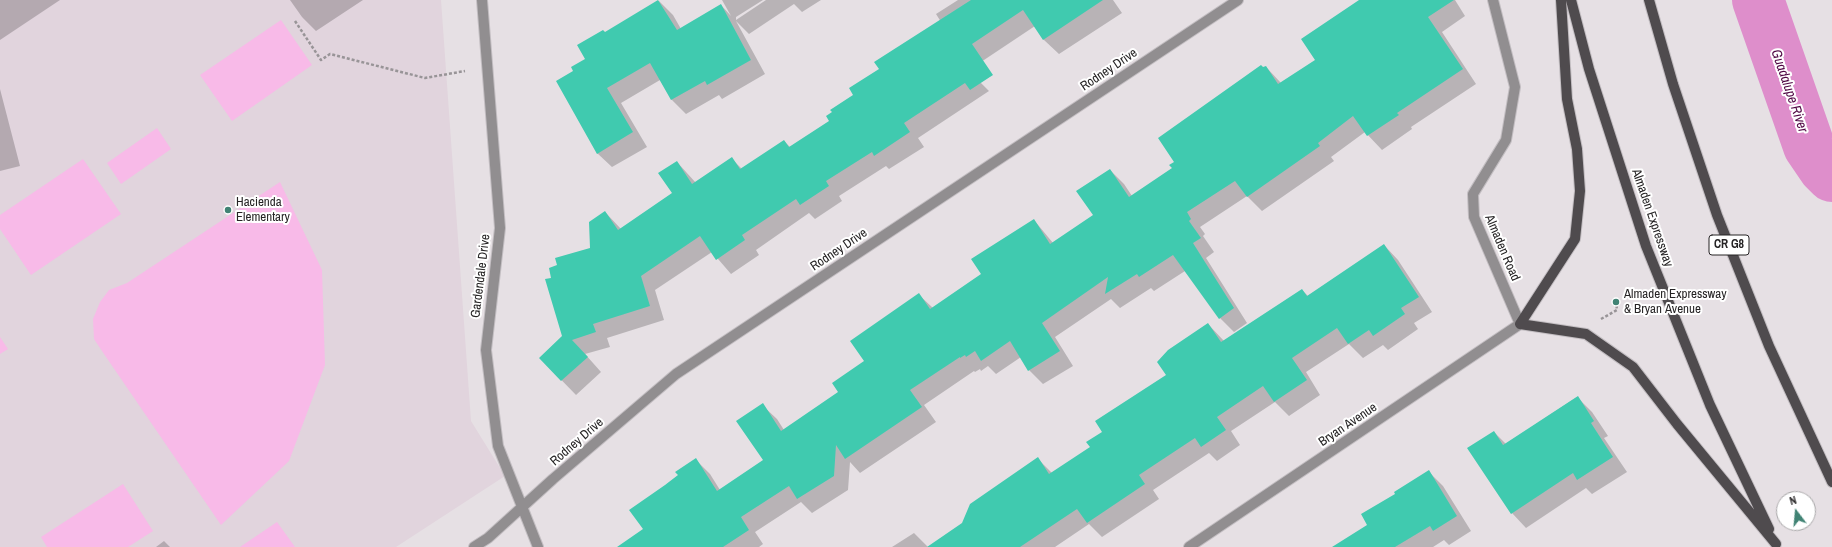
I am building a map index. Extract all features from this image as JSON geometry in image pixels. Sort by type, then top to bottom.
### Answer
[{"type":"main road","points":[[1561,0],[1566,99],[1577,149],[1580,191],[1575,239],[1520,324],[1586,334],[1633,367],[1677,424],[1776,545]]},
{"type":"main road","name":"Almaden Expressway","points":[[1571,0],[1589,69],[1646,246],[1710,405],[1776,545]]},
{"type":"main road","name":"CR G8","points":[[1649,0],[1673,84],[1717,215],[1769,346],[1832,482]]},
{"type":"street","name":"Gardendale Drive","points":[[482,0],[500,228],[486,350],[498,446],[538,547]]},
{"type":"street","name":"Rodney Drive","points":[[474,547],[488,538],[676,374],[1238,0]]},
{"type":"street","name":"Almaden Road","points":[[1493,0],[1514,86],[1506,140],[1473,194],[1474,217],[1520,324]]},
{"type":"street","name":"Bryan Avenue","points":[[1189,547],[1520,324]]},
{"type":"path","points":[[295,21],[321,60],[330,54],[425,78],[464,71]]},
{"type":"path","points":[[1600,324],[1601,318],[1618,310],[1616,302]]},
{"type":"shaded area","name":"Hacienda Elementary","points":[[0,0],[441,0],[471,421],[505,476],[396,547],[0,547]]},
{"type":"shaded area","points":[[281,20],[312,65],[232,121],[200,75]]},
{"type":"shaded area","points":[[157,128],[171,149],[121,184],[107,163]]},
{"type":"shaded area","points":[[83,159],[121,214],[31,275],[0,229],[0,215]]},
{"type":"shaded area","points":[[280,182],[322,270],[325,365],[289,461],[221,525],[94,339],[93,319],[100,302],[109,290],[127,283]]},
{"type":"shaded area","points":[[0,337],[8,349],[0,354]]},
{"type":"shaded area","points":[[123,484],[153,531],[128,547],[47,547],[41,537]]},
{"type":"shaded area","points":[[277,522],[295,547],[240,547]]},
{"type":"building","points":[[658,0],[677,30],[721,4],[751,60],[707,85],[705,81],[671,100],[650,63],[607,88],[633,132],[597,154],[556,81],[573,71],[571,67],[585,59],[577,45],[603,30],[605,32]]},
{"type":"building","points":[[971,0],[1103,0],[1043,40],[1023,10],[972,44],[993,75],[970,90],[965,83],[904,123],[910,132],[874,156],[872,152],[826,181],[829,186],[800,205],[796,199],[742,235],[745,240],[716,260],[700,236],[641,276],[650,306],[593,324],[596,332],[572,340],[588,357],[561,381],[539,358],[562,336],[545,279],[551,278],[549,268],[557,265],[555,258],[590,248],[589,222],[605,211],[618,230],[672,193],[658,173],[677,161],[692,184],[732,157],[740,169],[784,140],[789,147],[829,121],[826,116],[832,112],[830,110],[853,95],[849,88],[879,69],[874,62]]},
{"type":"building","points":[[1359,0],[1454,0],[1428,17],[1463,69],[1397,113],[1399,115],[1367,136],[1353,116],[1318,143],[1320,146],[1247,197],[1235,181],[1187,212],[1191,219],[1189,221],[1201,238],[1193,243],[1234,308],[1219,319],[1173,255],[1139,277],[1137,274],[1105,294],[1108,277],[1042,323],[1060,351],[1028,371],[1010,341],[981,361],[975,351],[966,357],[965,355],[960,357],[910,390],[922,407],[845,459],[836,445],[834,476],[797,499],[789,486],[741,517],[749,530],[723,547],[617,547],[643,529],[629,510],[678,475],[675,472],[696,458],[717,491],[763,460],[736,421],[763,403],[781,431],[838,392],[832,383],[864,361],[850,341],[919,293],[930,309],[981,274],[971,259],[1034,219],[1050,244],[1093,215],[1076,191],[1110,169],[1129,197],[1172,168],[1169,165],[1174,162],[1158,138],[1261,65],[1263,67],[1266,66],[1278,84],[1315,60],[1301,39]]},
{"type":"building","points":[[1384,244],[1419,297],[1401,308],[1405,314],[1373,336],[1369,330],[1348,344],[1337,328],[1292,358],[1307,380],[1274,402],[1263,386],[1217,417],[1226,430],[1201,447],[1195,438],[1139,475],[1145,484],[1087,523],[1077,509],[1020,547],[927,547],[962,523],[970,504],[1038,457],[1049,474],[1090,447],[1086,442],[1102,432],[1095,421],[1166,375],[1157,362],[1168,350],[1208,323],[1221,342],[1302,289],[1307,296]]},
{"type":"building","points":[[1578,396],[1594,421],[1591,423],[1613,457],[1577,480],[1573,473],[1511,514],[1467,448],[1494,431],[1503,445]]},
{"type":"building","points":[[1429,470],[1457,516],[1433,531],[1430,526],[1395,547],[1332,547],[1367,525],[1361,514],[1395,494],[1394,492]]},
{"type":"waterway","name":"Guadalupe River","points":[[1758,0],[1809,146],[1824,168],[1832,176]]},
{"type":"place","name":"Hacienda Elementary","points":[[228,210]]},
{"type":"place","name":"Almaden Expressway & Bryan Avenue","points":[[1616,302]]}]
